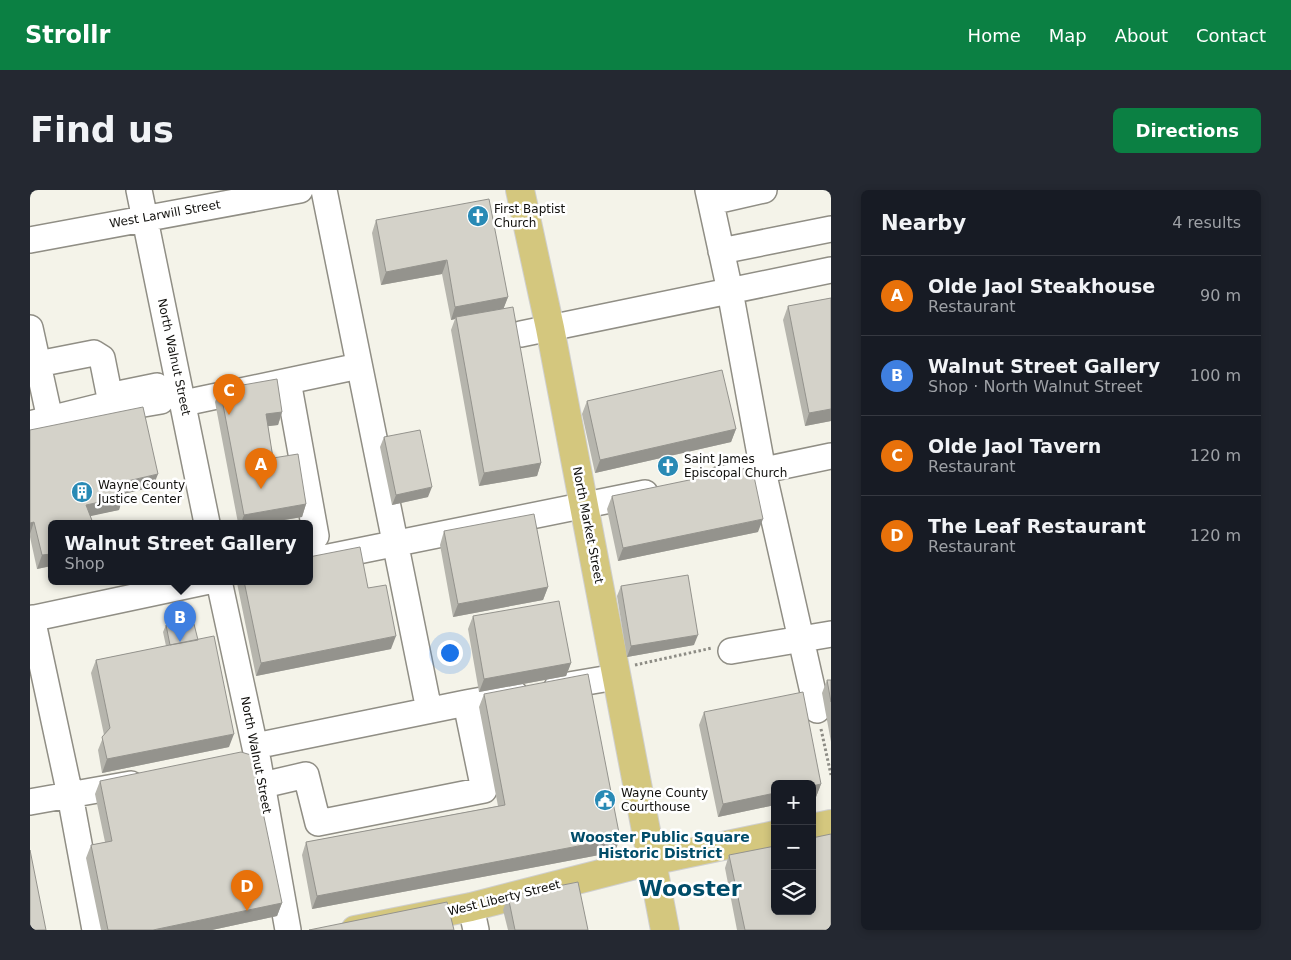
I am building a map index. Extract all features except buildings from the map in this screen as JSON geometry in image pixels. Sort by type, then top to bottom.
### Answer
[{"type":"main road","name":"North Market Street","points":[[520,190],[550,328],[665,930]]},
{"type":"main road","points":[[816,827],[831,824]]},
{"type":"main road","name":"West Liberty Street","points":[[356,930],[473,918],[651,861],[771,836]]},
{"type":"street","name":"North Walnut Street","points":[[138,190],[184,403],[206,520]]},
{"type":"street","name":"West Larwill Street","points":[[30,240],[300,190]]},
{"type":"street","points":[[324,190],[428,710]]},
{"type":"street","points":[[764,190],[709,196],[722,251],[764,471],[817,710]]},
{"type":"street","points":[[722,251],[831,229]]},
{"type":"street","points":[[520,334],[831,270]]},
{"type":"street","points":[[30,328],[38,364],[40,421],[115,402],[102,358],[94,352],[38,364]]},
{"type":"street","points":[[184,403],[359,366]]},
{"type":"street","points":[[288,381],[316,536]]},
{"type":"street","points":[[697,484],[831,456]]},
{"type":"street","points":[[313,560],[669,489]]},
{"type":"street","points":[[95,930],[70,795],[31,618],[190,585]]},
{"type":"street","name":"North Walnut Street","points":[[220,585],[250,757],[262,785],[288,930]]},
{"type":"street","points":[[725,649],[801,640],[831,634]]},
{"type":"street","points":[[250,757],[428,710],[616,673]]},
{"type":"street","points":[[262,785],[306,775],[318,823],[484,790],[466,702]]},
{"type":"street","points":[[30,802],[158,779]]},
{"type":"path","points":[[616,673],[725,649]]},
{"type":"path","points":[[817,710],[831,775]]},
{"type":"place","name":"First Baptist Church","points":[[478,216]]},
{"type":"place","name":"Olde Jaol Tavern","points":[[229,415]]},
{"type":"place","name":"Saint James Episcopal Church","points":[[668,466]]},
{"type":"place","name":"Olde Jaol Steakhouse","points":[[261,489]]},
{"type":"place","name":"Wayne County Justice Center","points":[[82,492]]},
{"type":"place","name":"Walnut Street Gallery","points":[[180,642]]},
{"type":"place","name":"Wayne County Courthouse","points":[[605,800]]},
{"type":"place","name":"The Leaf Restaurant","points":[[247,911]]},
{"type":"district","name":"Wooster Public Square Historic District","points":[[660,846]]},
{"type":"district","name":"Wooster","points":[[690,888]]}]
